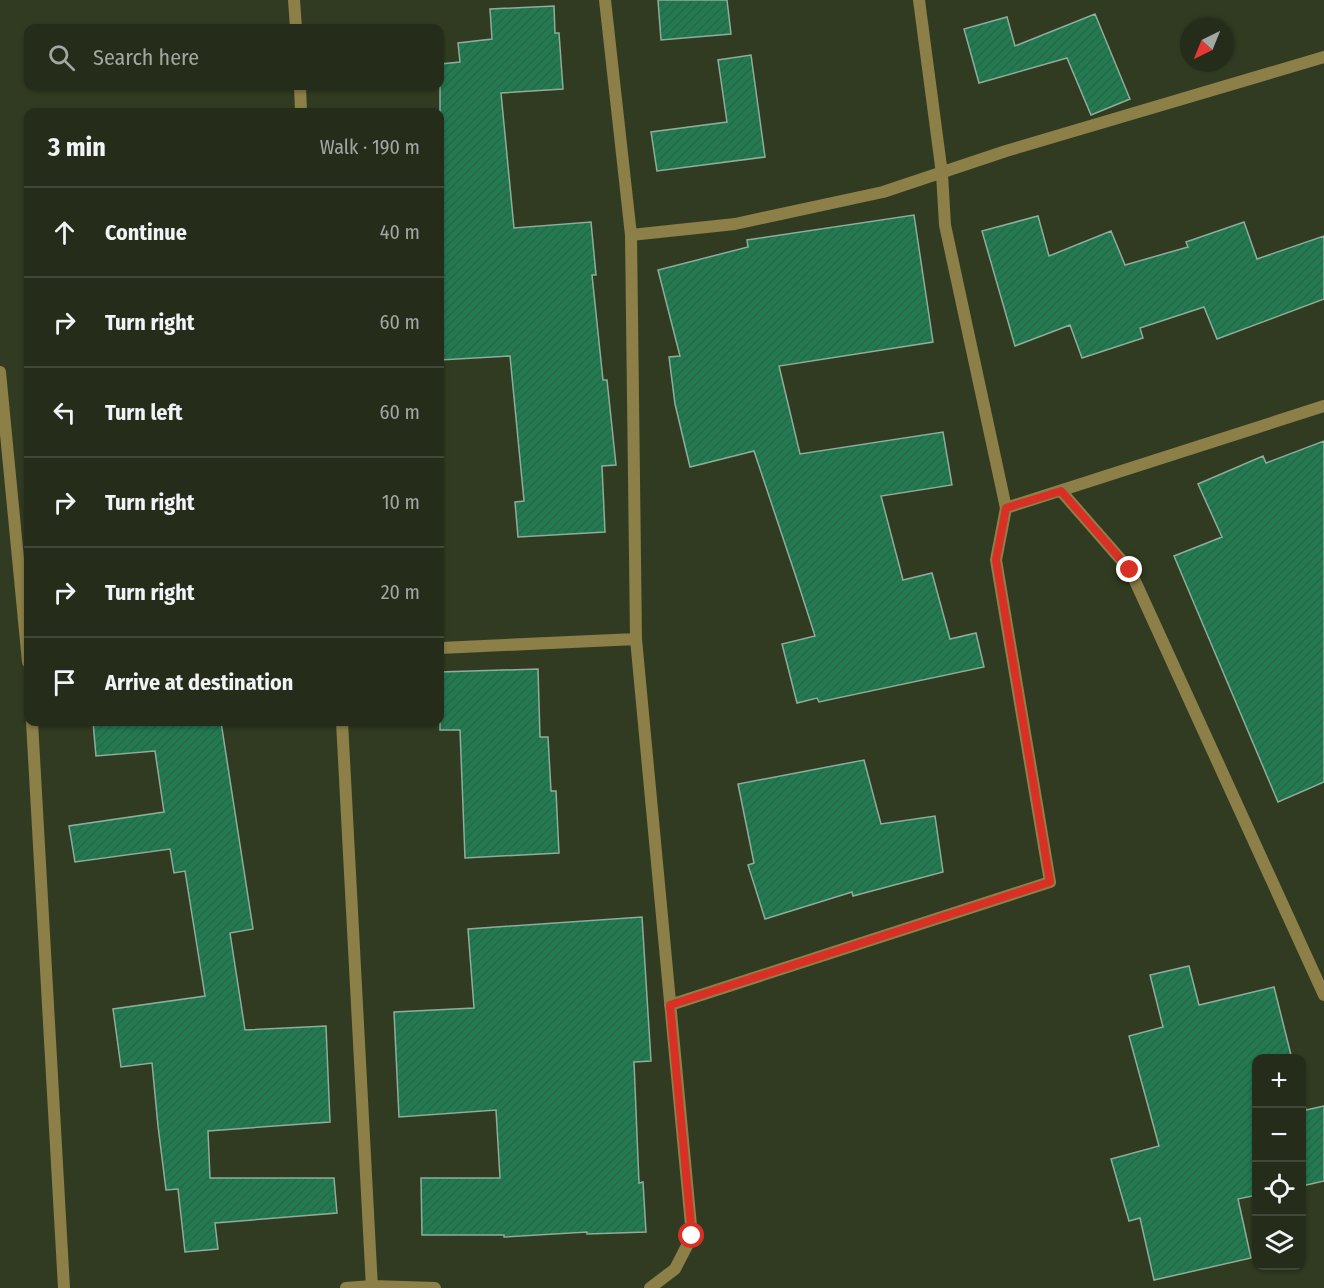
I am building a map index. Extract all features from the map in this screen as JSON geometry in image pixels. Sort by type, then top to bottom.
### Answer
[{"type":"street","points":[[294,0],[296,24]]},
{"type":"street","points":[[605,0],[631,235],[636,639],[692,1236],[675,1269],[650,1288]]},
{"type":"street","points":[[670,1005],[1050,882],[996,560],[1006,508],[945,225],[942,174],[919,0]]},
{"type":"street","points":[[631,235],[735,224],[883,192],[1006,151],[1324,57]]},
{"type":"street","points":[[300,90],[301,108]]},
{"type":"street","points":[[0,372],[24,621]]},
{"type":"street","points":[[1006,508],[1324,406]]},
{"type":"street","points":[[1061,491],[1130,570],[1324,995]]},
{"type":"street","points":[[444,648],[636,639]]},
{"type":"street","points":[[32,726],[64,1288]]},
{"type":"street","points":[[342,726],[372,1287]]},
{"type":"street","points":[[346,1288],[435,1288]]},
{"type":"building","points":[[658,0],[727,0],[731,34],[661,40]]},
{"type":"building","points":[[554,6],[555,33],[559,33],[563,89],[501,93],[514,228],[591,222],[596,275],[592,275],[603,380],[607,380],[616,465],[602,466],[605,532],[518,537],[515,502],[524,501],[510,356],[444,360],[444,108],[440,108],[440,90],[444,90],[444,64],[460,62],[458,43],[492,39],[490,9]]},
{"type":"building","points":[[1095,14],[1130,99],[1091,115],[1067,58],[979,83],[964,29],[1007,17],[1015,46]]},
{"type":"building","points":[[751,55],[765,157],[657,171],[651,132],[727,122],[718,60]]},
{"type":"building","points":[[914,215],[933,342],[779,366],[800,454],[943,432],[952,485],[881,496],[903,580],[932,573],[950,639],[976,633],[984,667],[819,702],[817,698],[797,703],[782,644],[815,636],[798,583],[754,451],[690,467],[675,404],[669,357],[680,356],[658,270],[748,247],[747,240]]},
{"type":"building","points":[[1038,216],[1049,256],[1111,231],[1125,265],[1188,247],[1186,242],[1244,222],[1257,259],[1324,236],[1324,299],[1217,339],[1204,307],[1140,328],[1143,338],[1082,358],[1070,325],[1015,346],[982,231]]},
{"type":"building","points":[[1324,441],[1324,782],[1278,802],[1174,556],[1222,537],[1198,484],[1263,456],[1266,463]]},
{"type":"building","points":[[538,669],[540,737],[548,737],[551,791],[556,791],[559,853],[465,858],[460,730],[440,730],[440,726],[444,726],[444,672]]},
{"type":"building","points":[[93,726],[222,726],[253,929],[230,933],[245,1030],[326,1026],[330,1122],[208,1131],[210,1178],[334,1178],[337,1213],[215,1223],[218,1249],[185,1252],[178,1189],[166,1190],[152,1063],[121,1067],[113,1009],[205,996],[185,871],[174,873],[170,849],[75,862],[69,826],[164,812],[155,751],[96,756]]},
{"type":"building","points":[[864,760],[881,824],[935,816],[943,872],[853,896],[852,892],[765,919],[748,865],[754,863],[738,784]]},
{"type":"building","points":[[642,917],[651,1061],[634,1062],[639,1183],[643,1182],[646,1232],[587,1234],[587,1232],[504,1237],[504,1235],[422,1235],[421,1178],[500,1178],[496,1110],[399,1117],[394,1012],[474,1008],[468,929]]},
{"type":"building","points":[[1189,966],[1199,1005],[1274,987],[1291,1054],[1252,1054],[1252,1196],[1238,1199],[1251,1258],[1154,1280],[1140,1218],[1129,1221],[1111,1159],[1159,1146],[1129,1036],[1163,1027],[1150,975]]},
{"type":"building","points":[[1324,1106],[1324,1181],[1306,1185],[1306,1110]]},
{"type":"route","points":[[692,1236],[670,1005],[1050,882],[996,560],[1006,508],[1061,491],[1130,570]]}]
